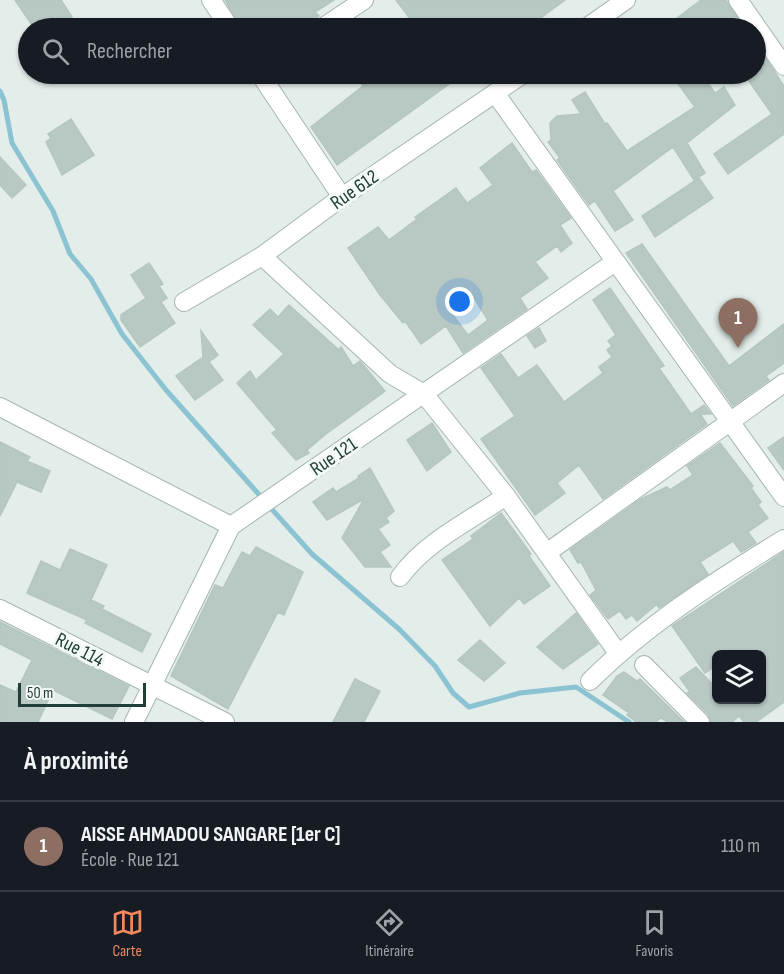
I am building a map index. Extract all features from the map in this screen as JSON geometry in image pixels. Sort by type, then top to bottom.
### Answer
[{"type":"street","points":[[211,0],[223,18]]},
{"type":"street","points":[[337,18],[364,0]]},
{"type":"street","points":[[600,18],[626,0]]},
{"type":"street","points":[[738,0],[751,18]]},
{"type":"street","points":[[766,40],[784,66]]},
{"type":"street","points":[[267,84],[342,197]]},
{"type":"street","name":"Rue 612","points":[[184,302],[262,255],[342,197],[508,84]]},
{"type":"street","points":[[495,93],[784,497]]},
{"type":"street","points":[[262,255],[390,374],[424,394],[548,552],[618,653]]},
{"type":"street","name":"Rue 121","points":[[134,722],[231,526],[615,262]]},
{"type":"street","points":[[548,552],[784,383]]},
{"type":"street","points":[[0,407],[231,526]]},
{"type":"street","points":[[400,577],[410,564],[435,544],[506,496]]},
{"type":"street","points":[[590,681],[618,653],[741,565],[784,539]]},
{"type":"street","name":"Rue 114","points":[[0,609],[225,722]]},
{"type":"street","points":[[644,665],[700,722]]},
{"type":"building","points":[[15,0],[61,0],[72,17],[71,18],[27,18]]},
{"type":"building","points":[[225,0],[334,0],[315,12],[319,16],[316,18],[235,18]]},
{"type":"building","points":[[396,0],[565,0],[541,18],[410,18]]},
{"type":"building","points":[[701,0],[726,0],[738,18],[677,18]]},
{"type":"building","points":[[766,59],[784,86],[784,134],[728,174],[714,154],[772,114],[751,84],[766,84]]},
{"type":"building","points":[[362,84],[449,84],[337,165],[311,127],[363,86]]},
{"type":"building","points":[[678,84],[708,84],[715,93],[724,87],[735,105],[687,143],[705,173],[694,180],[673,147],[613,191],[633,220],[615,231],[595,201],[589,205],[557,160],[560,158],[548,142],[551,140],[550,123],[557,116],[581,114],[572,100],[585,92],[605,124],[607,123],[627,151],[695,107]]},
{"type":"building","points":[[71,119],[94,155],[62,175],[46,142],[51,138],[48,134]]},
{"type":"building","points":[[512,143],[532,172],[536,170],[571,218],[560,225],[572,243],[561,252],[557,246],[535,262],[548,278],[520,298],[527,309],[463,353],[446,326],[421,344],[405,321],[403,323],[380,295],[348,248],[378,227],[389,240],[417,219],[415,217],[456,188],[467,203],[493,185],[480,168]],"holes":[[[471,293],[488,320],[468,335],[449,310]]]},
{"type":"building","points":[[0,157],[26,185],[12,198],[0,185]]},
{"type":"building","points":[[699,178],[713,198],[655,237],[642,216]]},
{"type":"building","points":[[642,244],[729,366],[784,324],[784,363],[766,376],[769,380],[733,406],[626,253]]},
{"type":"building","points":[[149,263],[163,284],[159,286],[167,298],[161,302],[175,323],[140,347],[121,320],[121,315],[146,298],[131,275]]},
{"type":"building","points":[[610,288],[664,366],[659,368],[691,414],[704,405],[711,414],[700,414],[707,424],[603,499],[579,465],[557,483],[565,493],[535,515],[481,439],[515,416],[481,368],[501,354],[518,378],[537,365],[564,402],[603,373],[599,367],[612,357],[607,350],[612,346],[608,341],[616,335],[593,300]]},
{"type":"building","points":[[289,305],[339,350],[341,347],[353,366],[360,361],[385,391],[326,434],[307,450],[309,453],[296,460],[272,433],[277,430],[237,383],[250,371],[256,380],[284,354],[253,325],[270,309],[278,317]]},
{"type":"building","points":[[539,328],[546,341],[535,348],[527,336]]},
{"type":"building","points":[[201,331],[218,355],[209,362],[223,380],[195,400],[176,376],[203,357]]},
{"type":"building","points":[[432,423],[451,452],[427,471],[407,440]]},
{"type":"building","points":[[784,437],[784,470],[768,448]]},
{"type":"building","points":[[0,442],[30,457],[27,461],[50,471],[41,492],[17,482],[0,516]]},
{"type":"building","points":[[720,443],[753,486],[751,488],[761,502],[758,505],[768,518],[748,532],[756,543],[741,552],[733,541],[700,562],[708,574],[659,608],[657,604],[637,621],[632,615],[626,619],[620,611],[608,619],[590,595],[596,590],[581,562],[578,563],[570,550],[641,499],[667,487],[670,490],[693,475],[687,466]]},
{"type":"building","points":[[370,468],[394,511],[386,518],[389,522],[378,529],[390,545],[380,552],[391,567],[365,567],[342,538],[364,499],[327,520],[313,502],[333,488],[336,492],[359,478],[358,476]]},
{"type":"building","points":[[501,513],[531,554],[529,556],[550,586],[524,604],[519,598],[490,626],[442,560],[473,539],[471,536]]},
{"type":"building","points":[[256,547],[303,572],[284,615],[278,612],[228,709],[171,676],[215,585],[223,588],[242,552],[250,556]]},
{"type":"building","points":[[70,549],[107,565],[91,600],[104,606],[102,609],[151,634],[142,652],[85,623],[87,620],[27,593],[41,561],[60,570]]},
{"type":"building","points":[[784,552],[784,702],[756,722],[744,722],[739,716],[732,722],[711,722],[708,714],[687,693],[690,692],[680,678],[696,667],[712,684],[712,704],[766,704],[766,650],[712,650],[712,668],[705,673],[672,626]]},
{"type":"building","points":[[576,613],[598,644],[563,669],[537,647]]},
{"type":"building","points":[[0,622],[129,686],[112,719],[53,690],[38,722],[0,722],[0,685],[16,692],[32,660],[0,644]]},
{"type":"building","points":[[480,640],[505,663],[484,681],[458,660]]},
{"type":"building","points":[[624,672],[637,681],[640,679],[684,722],[668,722],[661,718],[656,722],[636,722],[627,715],[629,713],[603,695],[617,676]]},
{"type":"building","points":[[355,679],[380,691],[364,722],[333,722]]},
{"type":"waterway","points":[[0,91],[4,100],[12,143],[53,211],[70,254],[91,279],[122,334],[166,390],[263,499]]},
{"type":"waterway","points":[[269,506],[312,554],[399,629],[435,666],[453,693],[469,707],[520,693],[576,687],[629,722]]},
{"type":"place","name":"AISSE AHMADOU SANGARE [1er C]","points":[[738,348]]}]
